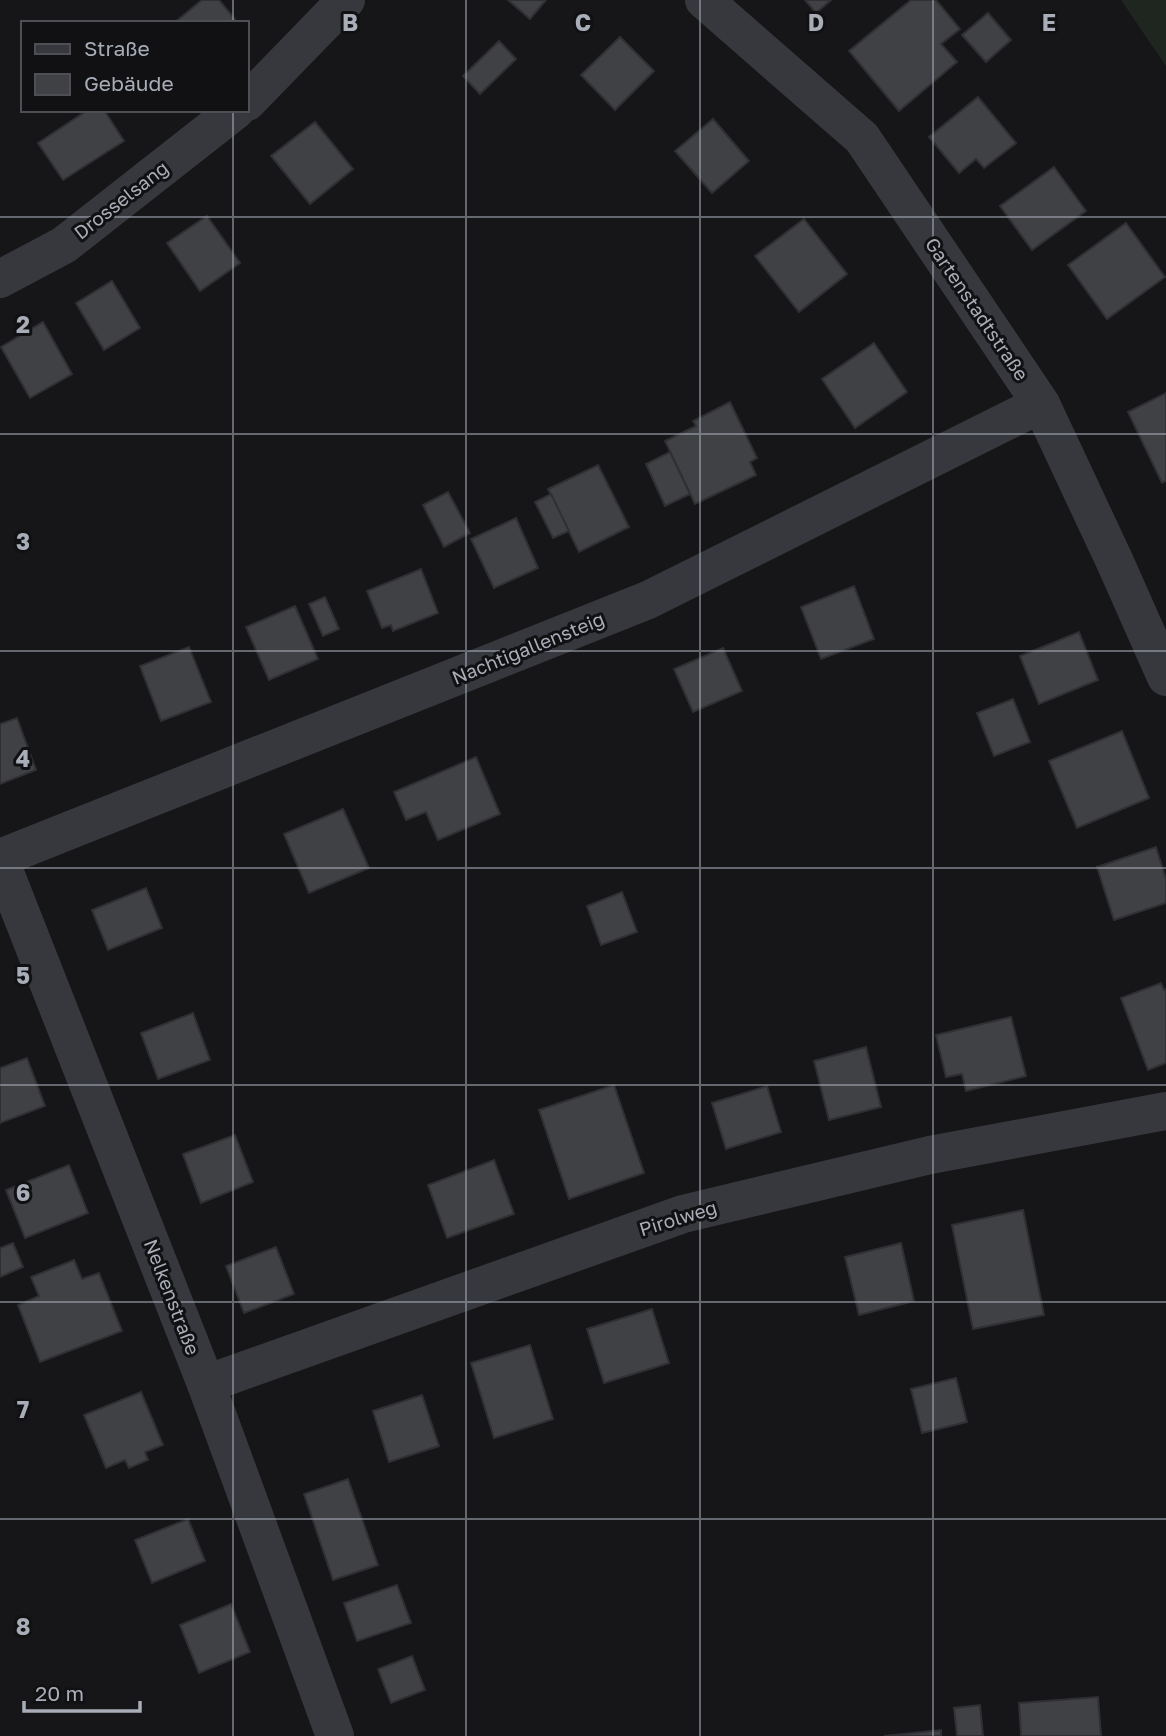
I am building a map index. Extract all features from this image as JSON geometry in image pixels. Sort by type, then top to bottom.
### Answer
[{"type":"street","points":[[248,101],[346,0]]},
{"type":"street","name":"Gartenstadtstraße","points":[[704,0],[862,138],[1041,404],[1166,677]]},
{"type":"street","name":"Drosselsang","points":[[0,279],[64,244],[233,112]]},
{"type":"street","name":"Nachtigallensteig","points":[[0,859],[648,600],[1041,404]]},
{"type":"street","name":"Nelkenstraße","points":[[0,859],[206,1384],[335,1736]]},
{"type":"street","name":"Pirolweg","points":[[206,1384],[683,1214],[930,1155],[1166,1111]]},
{"type":"shaded area","points":[[1121,0],[1166,0],[1166,66]]},
{"type":"building","points":[[202,0],[219,0],[236,21],[176,21]]},
{"type":"building","points":[[508,0],[546,0],[530,19]]},
{"type":"building","points":[[805,0],[831,0],[816,13]]},
{"type":"building","points":[[911,0],[936,0],[960,29],[941,44],[957,62],[899,111],[849,51]]},
{"type":"building","points":[[988,13],[1011,40],[986,62],[962,35]]},
{"type":"building","points":[[620,37],[654,71],[615,110],[581,75]]},
{"type":"building","points":[[499,41],[516,59],[480,94],[463,76]]},
{"type":"building","points":[[978,97],[1016,143],[984,168],[976,159],[959,173],[929,137]]},
{"type":"building","points":[[85,112],[105,112],[124,141],[63,180],[38,143]]},
{"type":"building","points":[[713,119],[749,161],[712,193],[675,151]]},
{"type":"building","points":[[315,122],[353,169],[310,204],[271,156]]},
{"type":"building","points":[[1054,167],[1086,211],[1032,250],[1000,206]]},
{"type":"building","points":[[207,216],[240,263],[200,291],[167,243]]},
{"type":"building","points":[[804,219],[847,274],[799,312],[755,256]]},
{"type":"building","points":[[1126,223],[1165,277],[1107,319],[1068,265]]},
{"type":"building","points":[[112,281],[140,328],[104,350],[76,303]]},
{"type":"building","points":[[43,322],[72,374],[30,398],[1,347]]},
{"type":"building","points":[[874,343],[907,392],[855,428],[822,379]]},
{"type":"building","points":[[1166,393],[1166,481],[1162,483],[1128,412]]},
{"type":"building","points":[[730,402],[757,458],[750,462],[756,475],[695,504],[665,441],[696,426],[693,421]]},
{"type":"building","points":[[670,452],[690,494],[665,506],[646,464]]},
{"type":"building","points":[[598,465],[629,527],[579,552],[548,489]]},
{"type":"building","points":[[448,492],[470,533],[444,547],[423,505]]},
{"type":"building","points":[[551,494],[569,531],[553,538],[535,502]]},
{"type":"building","points":[[516,518],[538,568],[494,588],[471,539]]},
{"type":"building","points":[[421,569],[438,613],[393,631],[391,625],[382,628],[367,591]]},
{"type":"building","points":[[854,586],[874,639],[821,659],[801,607]]},
{"type":"building","points":[[325,597],[339,629],[323,636],[309,604]]},
{"type":"building","points":[[295,606],[318,659],[269,680],[246,627]]},
{"type":"building","points":[[1079,632],[1098,680],[1039,704],[1020,656]]},
{"type":"building","points":[[189,647],[211,702],[161,721],[140,666]]},
{"type":"building","points":[[723,648],[742,691],[693,712],[674,669]]},
{"type":"building","points":[[1013,699],[1030,742],[994,756],[977,713]]},
{"type":"building","points":[[17,718],[36,770],[0,784],[0,724]]},
{"type":"building","points":[[1122,731],[1149,798],[1077,828],[1049,761]]},
{"type":"building","points":[[476,757],[500,814],[438,840],[426,812],[406,820],[394,792]]},
{"type":"building","points":[[343,809],[369,868],[309,893],[284,834]]},
{"type":"building","points":[[1156,847],[1166,879],[1166,903],[1114,920],[1097,867]]},
{"type":"building","points":[[146,888],[162,928],[108,950],[92,910]]},
{"type":"building","points":[[622,892],[637,932],[601,945],[587,906]]},
{"type":"building","points":[[1161,983],[1164,990],[1166,989],[1166,1063],[1148,1070],[1121,998]]},
{"type":"building","points":[[193,1013],[210,1060],[158,1079],[141,1033]]},
{"type":"building","points":[[1011,1017],[1026,1076],[966,1091],[962,1074],[946,1077],[936,1035]]},
{"type":"building","points":[[866,1047],[881,1107],[829,1120],[814,1061]]},
{"type":"building","points":[[27,1058],[45,1106],[0,1123],[0,1068]]},
{"type":"building","points":[[614,1085],[644,1173],[569,1199],[539,1110]]},
{"type":"building","points":[[767,1086],[781,1132],[726,1149],[712,1103]]},
{"type":"building","points":[[235,1135],[253,1182],[201,1203],[183,1154]]},
{"type":"building","points":[[494,1160],[514,1214],[447,1238],[428,1185]]},
{"type":"building","points":[[69,1165],[88,1213],[25,1238],[6,1190]]},
{"type":"building","points":[[1023,1210],[1044,1315],[973,1329],[952,1225]]},
{"type":"building","points":[[13,1243],[23,1267],[0,1277],[0,1248]]},
{"type":"building","points":[[901,1243],[914,1301],[859,1315],[845,1257]]},
{"type":"building","points":[[276,1247],[294,1294],[244,1313],[226,1266]]},
{"type":"building","points":[[74,1260],[82,1279],[99,1273],[122,1331],[40,1362],[18,1305],[39,1296],[31,1277]]},
{"type":"building","points":[[652,1309],[669,1363],[604,1383],[587,1329]]},
{"type":"building","points":[[530,1345],[553,1419],[494,1438],[471,1363]]},
{"type":"building","points":[[956,1378],[967,1422],[922,1433],[911,1389]]},
{"type":"building","points":[[141,1392],[163,1445],[145,1452],[148,1460],[129,1468],[125,1460],[106,1468],[84,1415]]},
{"type":"building","points":[[422,1395],[439,1446],[389,1462],[373,1411]]},
{"type":"building","points":[[348,1479],[378,1565],[333,1580],[304,1494]]},
{"type":"building","points":[[188,1519],[205,1561],[152,1583],[135,1540]]},
{"type":"building","points":[[397,1585],[411,1623],[357,1641],[344,1603]]},
{"type":"building","points":[[231,1604],[250,1652],[199,1673],[180,1625]]},
{"type":"building","points":[[412,1656],[425,1690],[391,1703],[378,1669]]},
{"type":"building","points":[[1098,1697],[1101,1736],[1021,1736],[1019,1703]]},
{"type":"building","points":[[980,1705],[983,1736],[957,1736],[954,1708]]},
{"type":"building","points":[[941,1730],[941,1736],[884,1736]]}]
